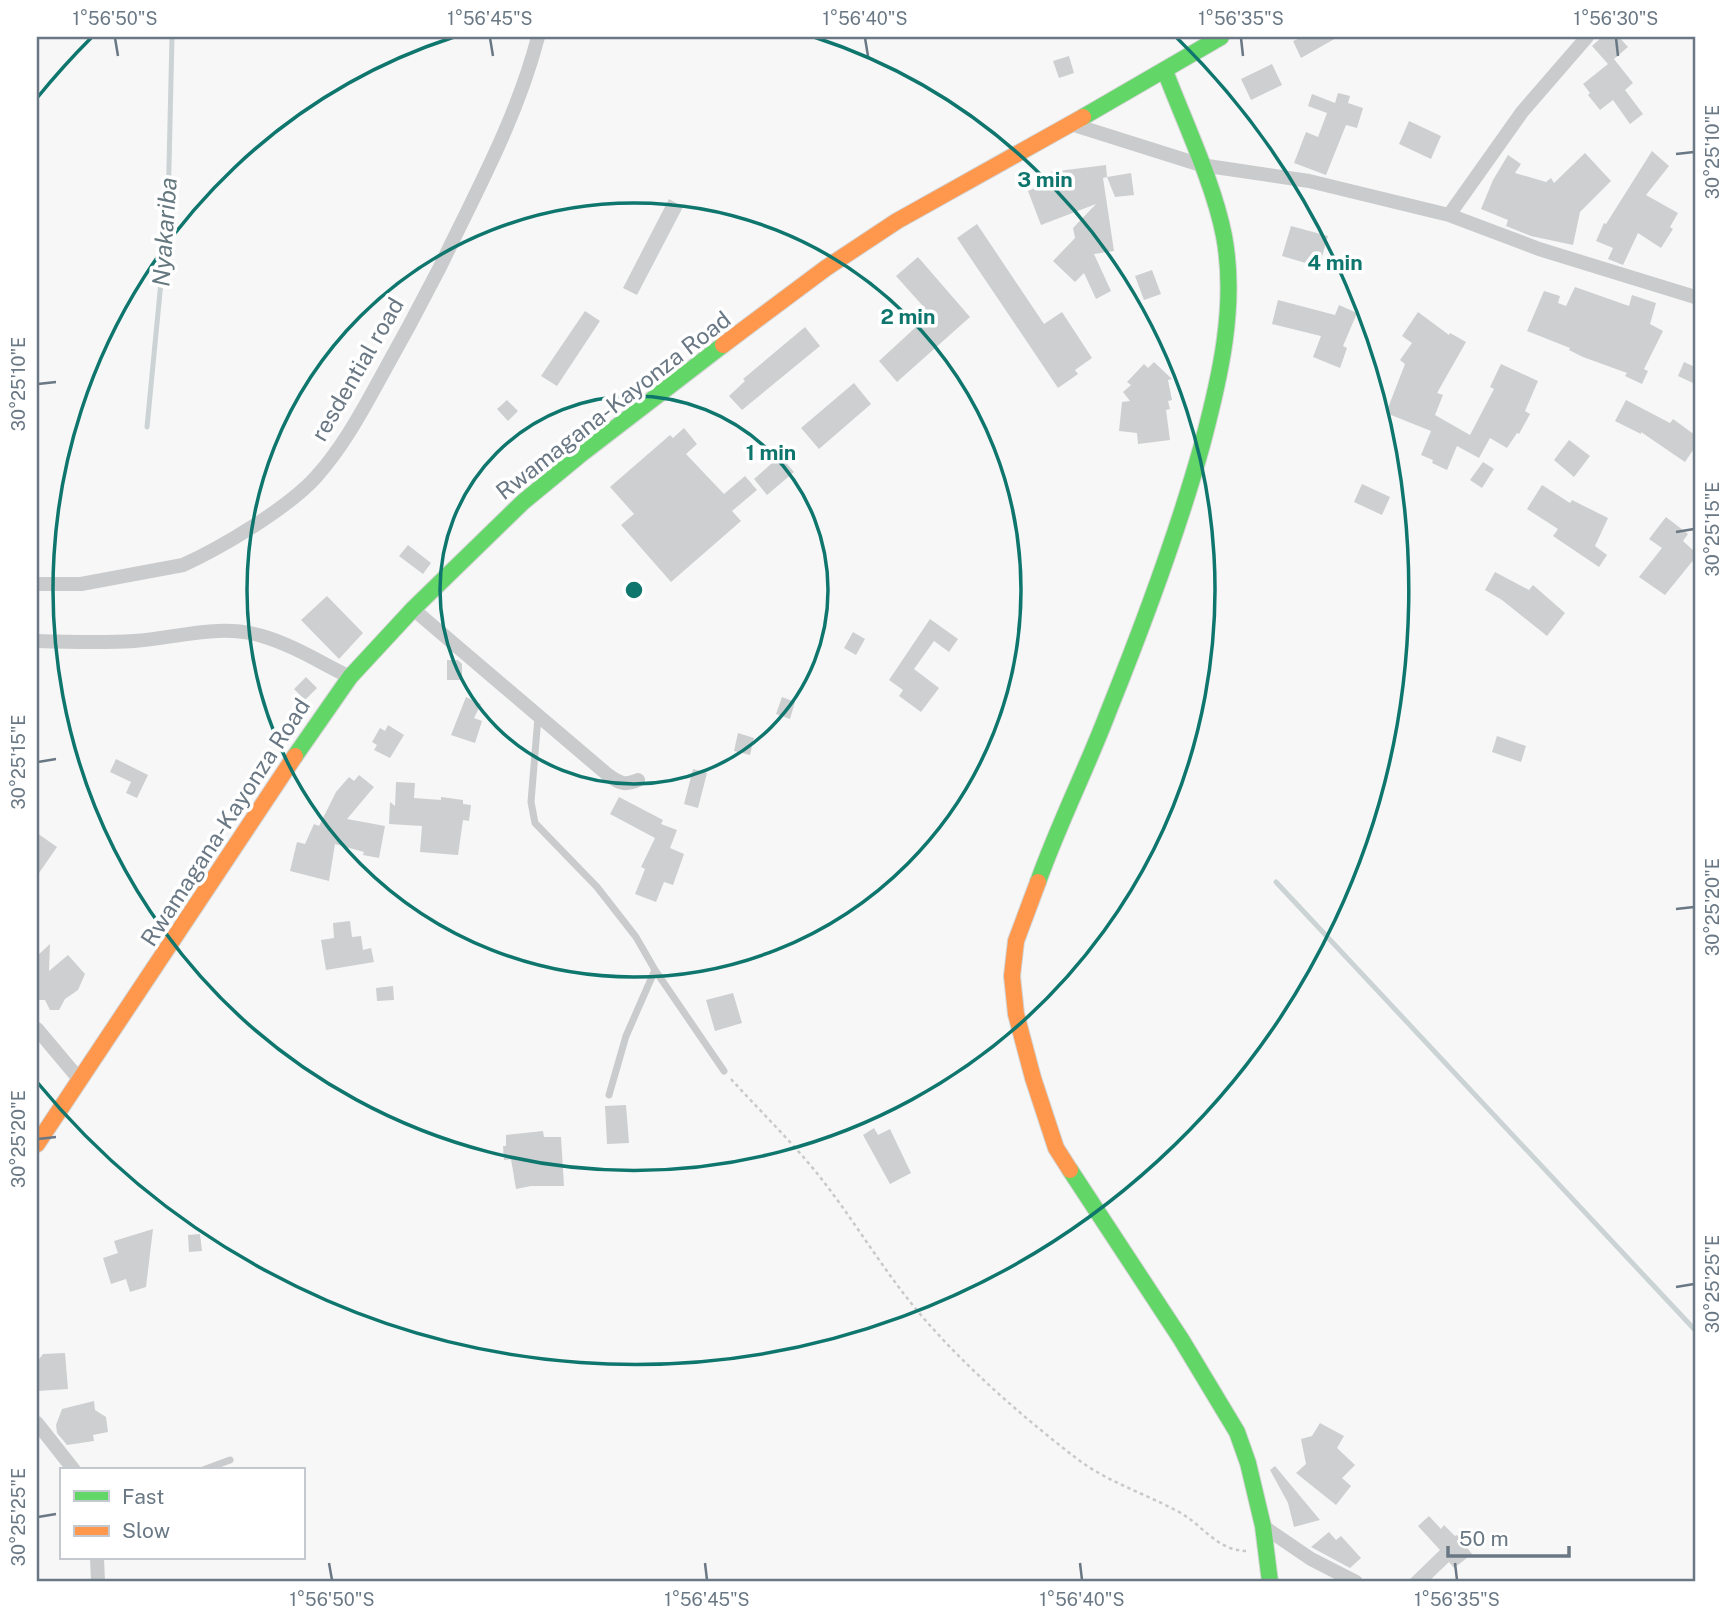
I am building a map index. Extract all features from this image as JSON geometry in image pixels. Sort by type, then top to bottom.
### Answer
[{"type":"highway","name":"Rwamagana-Kayonza Road","points":[[37,1144],[323,713],[350,677],[413,609],[523,502],[580,455],[815,276],[897,220],[1221,37]]},
{"type":"highway","points":[[1165,71],[1217,208],[1224,236],[1228,273],[1225,349],[1219,382],[1192,481],[1164,565],[1109,711],[1024,917],[1016,941],[1012,976],[1016,1014],[1056,1148],[1181,1339],[1237,1432],[1248,1463],[1263,1526],[1270,1582]]},
{"type":"street","name":"resdential road","points":[[37,584],[81,584],[183,565],[198,559],[260,521],[292,499],[314,479],[354,425],[411,325],[488,169],[512,114],[537,37]]},
{"type":"street","points":[[1449,215],[1522,112],[1587,37]]},
{"type":"street","points":[[1069,124],[1201,165],[1309,181],[1449,215],[1539,249],[1695,297]]},
{"type":"street","points":[[413,609],[618,783],[628,785],[638,780]]},
{"type":"street","points":[[37,641],[135,641],[235,631],[262,636],[286,645],[350,677]]},
{"type":"street","points":[[37,1028],[79,1079]]},
{"type":"street","points":[[37,1423],[72,1468]]},
{"type":"street","points":[[1263,1526],[1311,1559],[1356,1582]]},
{"type":"street","points":[[97,1560],[98,1582]]},
{"type":"lane","points":[[538,716],[531,802],[535,824],[597,887],[636,937],[655,970],[724,1071]]},
{"type":"lane","points":[[609,1095],[626,1036],[655,970]]},
{"type":"lane","points":[[208,1468],[230,1460]]},
{"type":"path","points":[[724,1071],[820,1177],[867,1246],[927,1322],[1007,1401],[1077,1459],[1120,1485],[1179,1512],[1222,1546],[1235,1550],[1266,1552]]},
{"type":"building","points":[[1303,37],[1338,37],[1301,58],[1293,41]]},
{"type":"building","points":[[1602,37],[1619,37],[1628,47],[1614,59],[1633,83],[1625,90],[1643,114],[1630,124],[1613,100],[1600,110],[1583,84],[1608,64],[1592,46]]},
{"type":"building","points":[[1069,56],[1074,73],[1059,78],[1053,61]]},
{"type":"building","points":[[1272,64],[1282,85],[1251,100],[1241,79]]},
{"type":"building","points":[[1338,93],[1350,96],[1348,103],[1363,108],[1357,128],[1346,125],[1326,175],[1294,163],[1306,132],[1318,137],[1327,113],[1308,106],[1312,94],[1335,103]]},
{"type":"building","points":[[1409,121],[1441,136],[1431,159],[1399,144]]},
{"type":"building","points":[[1652,151],[1669,166],[1646,195],[1678,213],[1670,227],[1673,229],[1661,248],[1638,233],[1623,265],[1608,259],[1613,248],[1596,241],[1604,223],[1606,224]]},
{"type":"building","points":[[1585,153],[1611,181],[1580,212],[1573,245],[1531,236],[1506,226],[1508,220],[1481,209],[1493,180],[1508,155],[1521,164],[1515,173],[1546,182],[1551,178],[1554,183]]},
{"type":"building","points":[[1106,165],[1107,177],[1103,178],[1114,251],[1094,254],[1111,291],[1096,299],[1084,273],[1075,282],[1053,261],[1075,238],[1073,228],[1096,204],[1041,225],[1028,191],[1051,181],[1050,172]]},
{"type":"building","points":[[1131,173],[1134,195],[1115,197],[1107,177]]},
{"type":"building","points":[[669,199],[683,207],[637,295],[623,288]]},
{"type":"building","points":[[977,224],[1044,324],[1062,312],[1092,358],[1075,370],[1078,374],[1058,388],[957,238]]},
{"type":"building","points":[[1291,226],[1328,236],[1319,267],[1282,256]]},
{"type":"building","points":[[918,257],[970,317],[897,382],[879,361],[930,314],[896,276]]},
{"type":"building","points":[[1152,270],[1161,294],[1144,300],[1135,276]]},
{"type":"building","points":[[1575,287],[1629,306],[1632,295],[1656,303],[1650,324],[1663,331],[1644,369],[1648,371],[1642,384],[1625,376],[1627,373],[1583,357],[1569,350],[1570,348],[1527,331],[1544,291],[1560,296],[1558,303],[1566,306]]},
{"type":"building","points":[[1278,300],[1335,315],[1339,305],[1357,313],[1343,346],[1347,348],[1340,368],[1313,357],[1321,336],[1272,324]]},
{"type":"building","points":[[585,311],[600,321],[557,386],[541,376]]},
{"type":"building","points":[[1418,312],[1449,335],[1450,333],[1466,342],[1437,393],[1443,395],[1435,415],[1470,435],[1494,389],[1490,387],[1501,364],[1538,381],[1525,411],[1530,414],[1507,448],[1490,438],[1479,458],[1457,446],[1447,470],[1421,455],[1431,431],[1386,413],[1405,364],[1400,360],[1412,343],[1402,336]]},
{"type":"building","points":[[805,327],[820,346],[742,410],[729,396],[745,381],[743,379]]},
{"type":"building","points":[[1154,362],[1172,379],[1168,380],[1172,400],[1168,401],[1170,409],[1166,410],[1170,440],[1138,444],[1137,433],[1119,431],[1122,402],[1130,401],[1123,392],[1131,385],[1127,382],[1144,364],[1148,368]]},
{"type":"building","points":[[1684,362],[1695,367],[1695,384],[1678,376]]},
{"type":"building","points":[[854,383],[871,404],[819,449],[801,428]]},
{"type":"building","points":[[507,400],[518,411],[508,421],[497,409]]},
{"type":"building","points":[[1626,400],[1670,423],[1673,419],[1695,435],[1695,447],[1685,462],[1641,432],[1615,421]]},
{"type":"building","points":[[684,428],[697,444],[686,454],[724,494],[745,476],[757,490],[732,511],[741,521],[671,582],[621,525],[634,514],[610,487],[670,435],[673,438]]},
{"type":"building","points":[[1569,440],[1590,456],[1574,477],[1554,460]]},
{"type":"building","points":[[780,456],[794,472],[767,495],[754,479]]},
{"type":"building","points":[[1483,462],[1494,469],[1482,488],[1470,480]]},
{"type":"building","points":[[1362,484],[1390,497],[1382,515],[1354,502]]},
{"type":"building","points":[[1542,485],[1570,503],[1572,500],[1608,518],[1595,546],[1607,555],[1599,567],[1553,536],[1558,529],[1527,509]]},
{"type":"building","points":[[1666,517],[1688,534],[1683,541],[1695,552],[1695,558],[1665,595],[1639,577],[1662,548],[1649,539]]},
{"type":"building","points":[[408,545],[431,563],[423,574],[399,556]]},
{"type":"building","points":[[1495,572],[1529,590],[1533,585],[1565,613],[1547,636],[1485,590]]},
{"type":"building","points":[[327,596],[363,633],[339,659],[301,620]]},
{"type":"building","points":[[930,619],[958,639],[949,652],[934,641],[914,669],[939,688],[921,712],[899,696],[903,690],[889,680]]},
{"type":"building","points":[[853,632],[865,639],[856,655],[844,648]]},
{"type":"building","points":[[447,660],[458,660],[462,664],[462,680],[447,680]]},
{"type":"building","points":[[306,677],[317,688],[305,700],[294,689]]},
{"type":"building","points":[[466,697],[481,704],[474,718],[482,721],[475,743],[451,735]]},
{"type":"building","points":[[782,697],[795,702],[790,719],[776,714]]},
{"type":"building","points":[[388,725],[404,735],[390,758],[374,750],[377,745],[372,742],[380,728],[385,731]]},
{"type":"building","points":[[738,733],[754,738],[750,755],[734,751]]},
{"type":"building","points":[[1497,736],[1526,746],[1521,762],[1492,752]]},
{"type":"building","points":[[116,759],[148,775],[137,798],[126,793],[131,782],[110,772]]},
{"type":"building","points":[[693,769],[707,773],[698,808],[684,804]]},
{"type":"building","points":[[359,775],[374,787],[347,819],[385,826],[379,858],[335,844],[329,881],[290,871],[297,842],[305,844],[314,824],[319,826],[336,792],[349,777],[354,781]]},
{"type":"building","points":[[396,782],[415,783],[414,798],[441,800],[441,797],[463,800],[463,804],[471,805],[469,821],[463,820],[458,855],[420,852],[422,826],[389,824],[390,802],[395,806]]},
{"type":"building","points":[[619,797],[663,820],[661,824],[677,830],[670,848],[684,854],[673,885],[664,882],[656,902],[635,894],[645,869],[641,867],[655,838],[610,814]]},
{"type":"building","points":[[37,833],[57,847],[37,876]]},
{"type":"building","points":[[350,921],[352,937],[361,936],[363,950],[371,948],[374,962],[326,970],[321,940],[334,938],[333,923]]},
{"type":"building","points":[[50,944],[49,971],[68,955],[85,974],[78,990],[65,999],[59,1010],[50,1010],[45,1000],[37,1000],[37,956]]},
{"type":"building","points":[[393,986],[394,1000],[377,1001],[376,988]]},
{"type":"building","points":[[733,993],[742,1023],[715,1031],[706,1000]]},
{"type":"building","points":[[626,1105],[629,1143],[607,1144],[605,1106]]},
{"type":"building","points":[[874,1128],[878,1135],[890,1129],[911,1173],[890,1184],[863,1135]]},
{"type":"building","points":[[543,1131],[544,1137],[561,1137],[564,1186],[516,1189],[511,1159],[504,1160],[503,1146],[506,1146],[506,1135]]},
{"type":"building","points":[[153,1229],[146,1287],[130,1292],[126,1279],[111,1284],[103,1258],[118,1253],[114,1241]]},
{"type":"building","points":[[200,1234],[202,1251],[189,1252],[188,1235]]},
{"type":"building","points":[[65,1353],[68,1389],[37,1391],[37,1362],[43,1354]]},
{"type":"building","points":[[94,1401],[95,1410],[106,1417],[108,1432],[93,1435],[94,1441],[67,1445],[57,1433],[56,1425],[62,1409]]},
{"type":"building","points":[[1320,1423],[1344,1436],[1337,1448],[1355,1465],[1342,1478],[1351,1486],[1336,1505],[1296,1473],[1306,1464],[1301,1439],[1312,1436]]},
{"type":"building","points":[[1275,1466],[1320,1520],[1294,1527],[1288,1503],[1270,1470]]},
{"type":"building","points":[[1429,1516],[1441,1529],[1444,1525],[1457,1535],[1472,1554],[1454,1568],[1449,1562],[1428,1582],[1407,1582],[1440,1550],[1418,1526]]},
{"type":"building","points":[[1329,1532],[1336,1540],[1341,1536],[1361,1558],[1350,1568],[1311,1547]]},
{"type":"waterway","name":"Nyakariba","points":[[147,427],[168,209],[172,37]]},
{"type":"waterway","points":[[1276,882],[1695,1330]]},
{"type":"traffic: fast","points":[[1083,117],[1221,37]]},
{"type":"traffic: fast","points":[[1038,882],[1122,677],[1171,545],[1202,445],[1225,341],[1229,288],[1224,236],[1206,174],[1165,71]]},
{"type":"traffic: fast","points":[[295,756],[350,677],[413,609],[523,502],[723,345]]},
{"type":"traffic: fast","points":[[1070,1170],[1181,1339],[1237,1432],[1248,1463],[1263,1526],[1270,1582]]},
{"type":"traffic: slow","points":[[723,345],[826,268],[897,221],[1083,117]]},
{"type":"traffic: slow","points":[[37,1144],[295,756]]},
{"type":"traffic: slow","points":[[1038,882],[1016,941],[1012,976],[1016,1014],[1056,1148],[1070,1170]]}]
